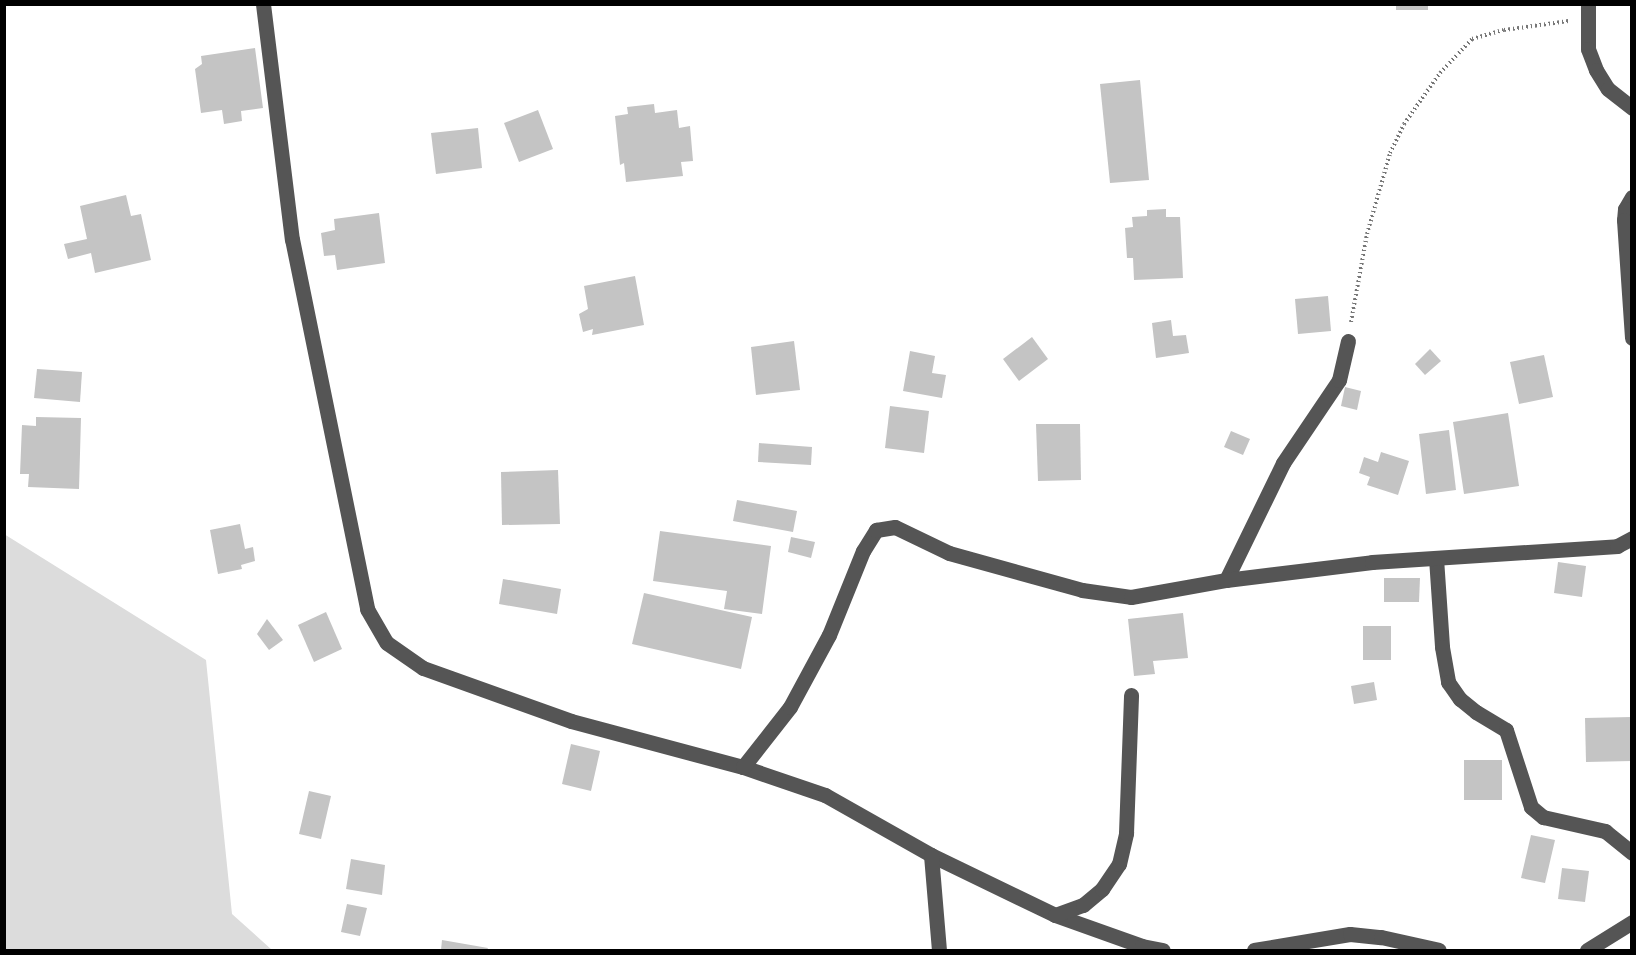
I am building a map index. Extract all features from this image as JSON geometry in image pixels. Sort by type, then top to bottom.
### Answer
[{"type":"street","points":[[263,4],[294,250],[367,609],[387,644],[423,668],[571,721],[743,767],[825,795],[931,855],[1055,915],[1142,946],[1163,951]]},
{"type":"street","points":[[1587,11],[1588,49],[1596,70],[1608,89],[1632,108]]},
{"type":"street","points":[[1632,197],[1625,209],[1624,220],[1632,338]]},
{"type":"street","points":[[1226,580],[1283,463],[1339,380],[1348,341]]},
{"type":"street","points":[[743,767],[790,707],[829,635],[863,551],[876,530],[895,527],[949,553],[1082,590],[1131,597],[1226,580],[1372,562],[1617,546],[1632,538]]},
{"type":"street","points":[[1436,558],[1442,647],[1448,682],[1460,699],[1476,712],[1506,730],[1531,807],[1544,817],[1605,831],[1632,853]]},
{"type":"street","points":[[1055,915],[1083,905],[1102,889],[1119,864],[1127,821],[1131,695]]},
{"type":"street","points":[[931,855],[939,951]]},
{"type":"street","points":[[1587,951],[1632,922]]},
{"type":"street","points":[[1254,951],[1350,934],[1381,937],[1439,951]]},
{"type":"path","points":[[1348,341],[1368,234],[1390,153],[1404,124],[1440,73],[1472,39],[1587,11]]},
{"type":"shaded area","points":[[4,534],[206,660],[232,914],[272,950],[5,950]]},
{"type":"building","points":[[1396,4],[1428,4],[1428,10],[1396,10]]},
{"type":"building","points":[[255,48],[263,108],[241,111],[242,121],[224,124],[222,110],[201,113],[195,69],[202,64],[201,56]]},
{"type":"building","points":[[1140,80],[1149,180],[1110,183],[1100,84]]},
{"type":"building","points":[[654,104],[655,113],[677,110],[679,128],[690,126],[693,161],[681,162],[683,176],[626,182],[624,163],[620,165],[615,116],[628,114],[627,107]]},
{"type":"building","points":[[538,110],[553,149],[519,162],[504,123]]},
{"type":"building","points":[[478,128],[482,168],[436,174],[431,133]]},
{"type":"building","points":[[126,195],[131,216],[141,214],[151,260],[95,273],[91,253],[68,259],[64,244],[87,239],[80,206]]},
{"type":"building","points":[[1166,209],[1166,217],[1180,217],[1183,278],[1134,280],[1133,258],[1127,258],[1125,228],[1133,227],[1132,217],[1147,216],[1147,210]]},
{"type":"building","points":[[379,213],[385,263],[337,270],[335,255],[324,256],[321,233],[335,230],[334,219]]},
{"type":"building","points":[[635,276],[644,325],[592,335],[593,329],[583,332],[579,314],[588,309],[584,286]]},
{"type":"building","points":[[1328,296],[1331,331],[1298,334],[1295,299]]},
{"type":"building","points":[[1171,320],[1173,336],[1186,335],[1189,353],[1156,358],[1152,323]]},
{"type":"building","points":[[1032,337],[1048,359],[1019,381],[1003,359]]},
{"type":"building","points":[[794,341],[800,390],[756,395],[751,347]]},
{"type":"building","points":[[1430,349],[1441,361],[1425,375],[1415,364]]},
{"type":"building","points":[[910,351],[935,356],[932,373],[946,375],[942,398],[903,391]]},
{"type":"building","points":[[1544,355],[1553,397],[1519,404],[1510,362]]},
{"type":"building","points":[[37,369],[82,372],[80,402],[34,398]]},
{"type":"building","points":[[1345,387],[1361,391],[1357,410],[1341,406]]},
{"type":"building","points":[[890,406],[929,411],[924,453],[885,448]]},
{"type":"building","points":[[1508,413],[1519,486],[1464,494],[1453,422]]},
{"type":"building","points":[[36,417],[81,418],[79,489],[28,487],[29,474],[20,474],[22,425],[36,426]]},
{"type":"building","points":[[1036,424],[1080,424],[1081,480],[1038,481]]},
{"type":"building","points":[[1449,430],[1456,490],[1426,494],[1419,434]]},
{"type":"building","points":[[1231,431],[1250,439],[1243,455],[1224,447]]},
{"type":"building","points":[[759,443],[812,447],[811,465],[758,462]]},
{"type":"building","points":[[1381,452],[1409,461],[1398,495],[1367,485],[1370,477],[1359,473],[1364,457],[1378,462]]},
{"type":"building","points":[[558,470],[560,524],[502,525],[501,472]]},
{"type":"building","points":[[737,500],[797,511],[793,532],[733,521]]},
{"type":"building","points":[[240,524],[245,549],[253,547],[255,561],[241,565],[242,569],[218,574],[210,530]]},
{"type":"building","points":[[660,531],[771,546],[762,614],[724,609],[727,591],[653,581]]},
{"type":"building","points":[[791,537],[815,542],[811,558],[788,552]]},
{"type":"building","points":[[1558,562],[1586,566],[1582,597],[1554,593]]},
{"type":"building","points":[[1384,578],[1420,578],[1419,602],[1384,602]]},
{"type":"building","points":[[503,579],[561,589],[557,614],[499,604]]},
{"type":"building","points":[[644,593],[752,617],[741,669],[632,644]]},
{"type":"building","points":[[326,612],[342,649],[314,662],[298,625]]},
{"type":"building","points":[[1183,613],[1188,658],[1153,661],[1155,674],[1134,676],[1128,619]]},
{"type":"building","points":[[267,619],[283,640],[269,650],[257,634]]},
{"type":"building","points":[[1363,626],[1391,626],[1391,660],[1363,660]]},
{"type":"building","points":[[1374,682],[1377,700],[1354,704],[1351,686]]},
{"type":"building","points":[[1632,717],[1632,761],[1586,762],[1585,718]]},
{"type":"building","points":[[571,744],[600,751],[591,791],[562,784]]},
{"type":"building","points":[[1464,760],[1502,760],[1502,800],[1464,800]]},
{"type":"building","points":[[309,791],[331,796],[321,839],[299,834]]},
{"type":"building","points":[[1531,835],[1555,840],[1545,883],[1521,878]]},
{"type":"building","points":[[351,859],[385,865],[382,895],[346,889]]},
{"type":"building","points":[[1562,868],[1589,871],[1585,902],[1558,899]]},
{"type":"building","points":[[347,904],[367,908],[360,936],[341,932]]},
{"type":"building","points":[[442,940],[488,948],[487,950],[441,950]]}]
